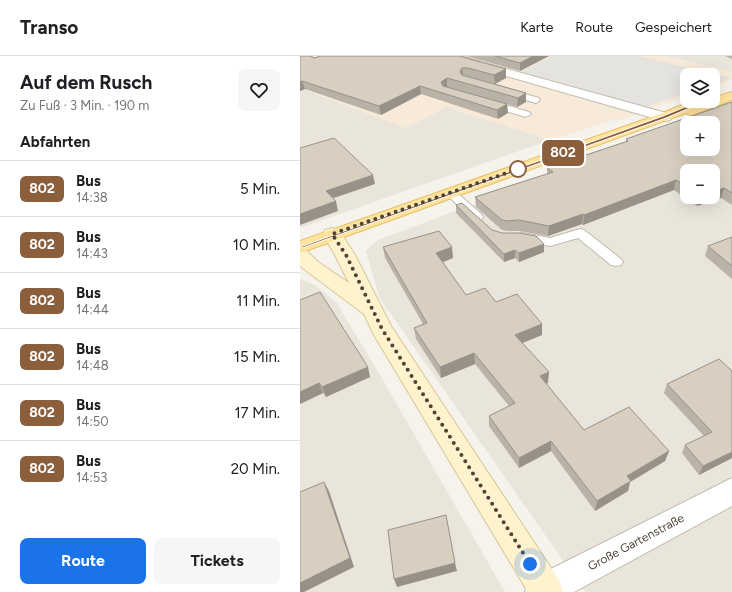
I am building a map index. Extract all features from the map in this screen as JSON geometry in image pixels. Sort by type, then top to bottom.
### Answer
[{"type":"main road","points":[[720,95],[732,91]]},
{"type":"main road","points":[[665,117],[690,111],[732,96]]},
{"type":"main road","points":[[300,247],[332,234],[665,117],[686,108]]},
{"type":"street","points":[[447,56],[665,117]]},
{"type":"street","points":[[332,234],[346,255],[372,310],[545,591]]},
{"type":"street","points":[[300,255],[311,266],[372,310]]},
{"type":"street","name":"Große Gartenstraße","points":[[545,591],[732,491]]},
{"type":"lane","points":[[501,90],[536,100]]},
{"type":"lane","points":[[476,99],[527,110],[485,93]]},
{"type":"lane","points":[[451,193],[486,225]]},
{"type":"lane","points":[[512,237],[519,236],[550,242],[580,233],[616,262]]},
{"type":"shaded area","points":[[300,56],[664,56],[715,68],[680,68],[680,99],[623,119],[610,121],[550,140],[446,107],[406,128],[300,88]]},
{"type":"shaded area","points":[[552,56],[639,56],[690,68],[680,68],[680,95],[646,107],[521,72]]},
{"type":"shaded area","points":[[664,56],[732,56],[732,72],[720,68]]},
{"type":"shaded area","points":[[720,69],[732,72],[732,80],[720,84]]},
{"type":"shaded area","points":[[720,75],[732,78],[720,82]]},
{"type":"shaded area","points":[[300,88],[406,128],[446,107],[550,140],[300,228]]},
{"type":"shaded area","points":[[732,108],[732,592],[585,592],[379,297],[366,251],[378,240],[680,128],[680,156],[720,156],[720,117]]},
{"type":"shaded area","points":[[300,279],[313,284],[336,302],[505,592],[300,592]]},
{"type":"building","points":[[300,56],[310,56],[315,58],[320,56],[459,56],[506,69],[494,75],[468,68],[462,68],[460,72],[462,75],[526,93],[518,98],[447,78],[441,82],[443,86],[507,104],[497,110],[420,86],[379,106],[302,81],[300,82]]},
{"type":"building","points":[[495,56],[533,56],[520,63]]},
{"type":"building","points":[[732,102],[732,193],[724,188],[720,189],[720,164],[680,164],[680,183],[676,180],[584,215],[583,214],[549,226],[519,220],[502,220],[475,197],[553,172],[547,168],[628,141],[626,139],[680,120],[680,156],[720,156],[720,116],[692,116],[715,108],[720,108],[720,106]]},
{"type":"building","points":[[334,138],[373,175],[326,191],[336,201],[300,214],[300,148]]},
{"type":"building","points":[[462,203],[492,230],[502,233],[519,233],[536,236],[544,244],[519,253],[515,250],[504,254],[456,205]]},
{"type":"building","points":[[439,231],[452,247],[436,253],[466,295],[485,288],[496,302],[517,294],[542,324],[515,335],[549,372],[540,376],[584,430],[629,407],[669,451],[627,476],[631,481],[597,501],[551,441],[519,458],[489,416],[515,403],[474,353],[440,367],[414,328],[427,323],[383,247]]},
{"type":"building","points":[[732,237],[732,266],[708,246]]},
{"type":"building","points":[[320,292],[368,367],[322,387],[319,383],[300,392],[300,300]]},
{"type":"building","points":[[719,359],[732,371],[732,452],[703,466],[685,445],[712,432],[667,384]]},
{"type":"building","points":[[324,482],[350,558],[300,583],[300,492]]},
{"type":"building","points":[[446,515],[455,563],[394,579],[388,530]]},
{"type":"bus line","name":"802","points":[[300,247],[332,234],[360,226],[665,117],[684,108]]},
{"type":"route","points":[[518,169],[360,226],[332,234],[346,255],[382,329],[530,564]]}]
